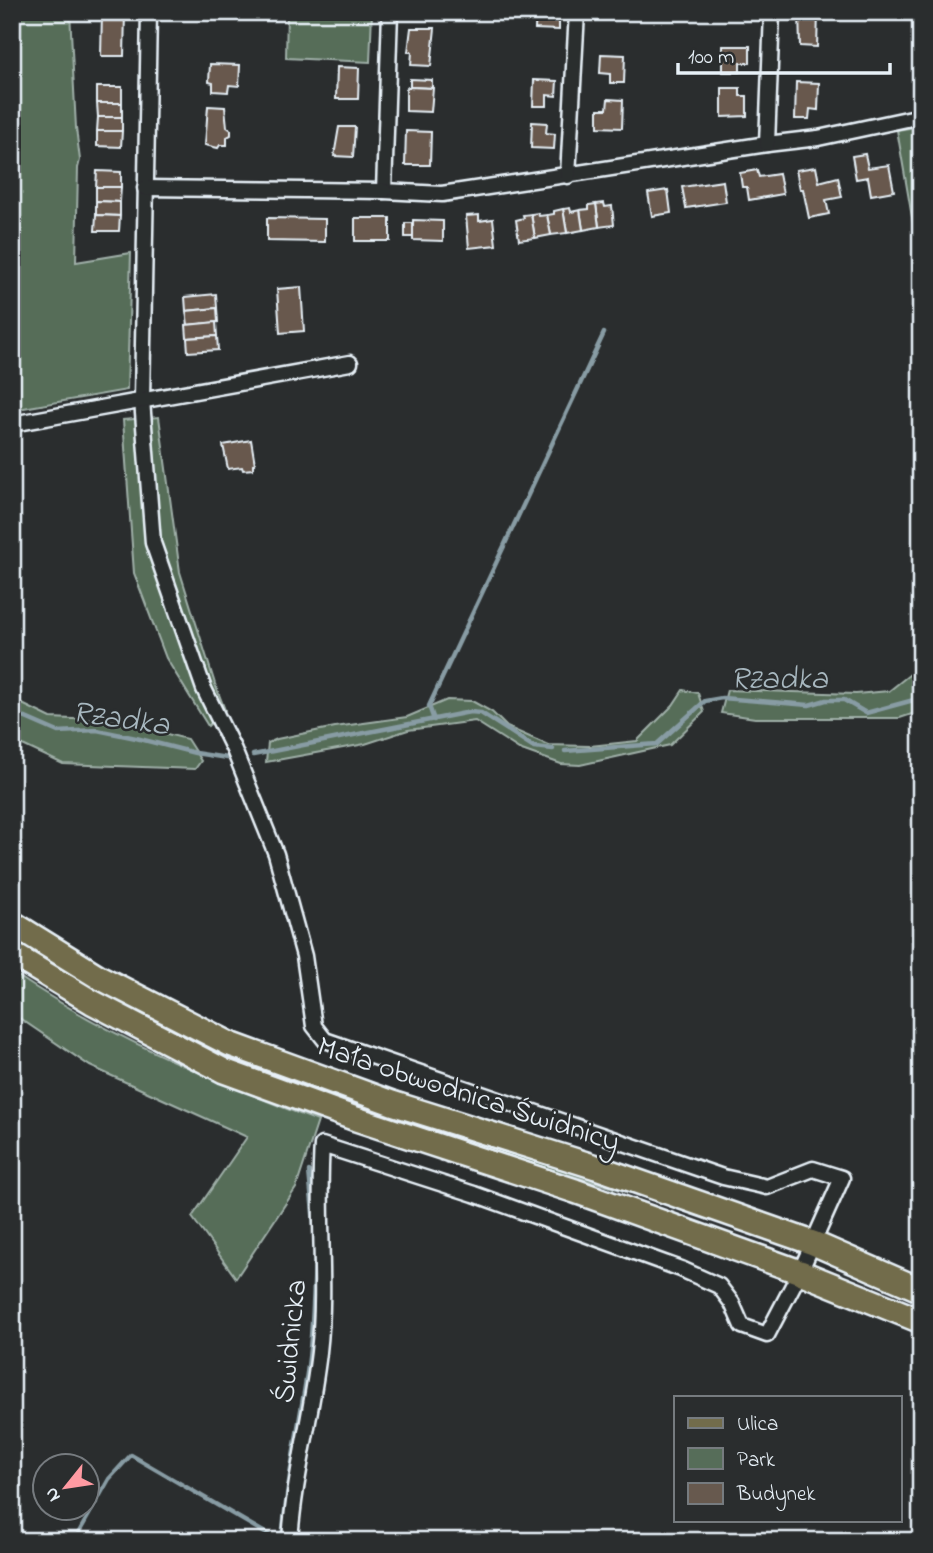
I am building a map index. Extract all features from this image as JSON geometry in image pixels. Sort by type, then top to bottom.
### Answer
[{"type":"main road","name":"Mała obwodnica Świdnicy","points":[[12,923],[99,977],[230,1044],[392,1103],[596,1167],[813,1243],[921,1290]]},
{"type":"main road","name":"Mała obwodnica Świdnicy","points":[[12,954],[92,1002],[224,1071],[356,1119],[575,1191],[800,1272],[921,1321]]},
{"type":"street","points":[[149,12],[142,400],[153,543],[204,689],[234,750],[276,854],[304,956],[314,1026],[325,1040],[723,1177],[767,1187],[813,1169],[842,1178],[800,1272]]},
{"type":"street","points":[[384,191],[390,12]]},
{"type":"street","points":[[568,176],[577,12]]},
{"type":"street","points":[[767,144],[772,12]]},
{"type":"street","points":[[145,188],[442,194],[818,138],[921,116]]},
{"type":"street","points":[[12,424],[350,363]]},
{"type":"street","name":"Świdnicka","points":[[289,1541],[296,1475],[319,1352],[323,1300],[320,1177],[322,1144],[474,1194],[681,1269],[719,1286],[732,1303],[742,1326],[766,1335],[800,1272]]},
{"type":"green space","points":[[12,12],[70,12],[80,160],[76,262],[131,253],[127,390],[12,410]]},
{"type":"green space","points":[[287,12],[372,12],[370,62],[286,58]]},
{"type":"green space","points":[[921,126],[921,251],[918,252],[897,130]]},
{"type":"green space","points":[[159,417],[180,572],[225,710],[208,726],[166,658],[134,573],[123,420]]},
{"type":"green space","points":[[921,654],[921,711],[900,718],[755,718],[721,713],[727,690],[856,694],[889,691],[914,671]]},
{"type":"green space","points":[[683,690],[698,693],[704,712],[670,745],[580,765],[561,764],[519,749],[475,721],[408,730],[365,744],[266,762],[268,743],[277,739],[335,727],[407,717],[447,700],[472,701],[492,712],[507,727],[548,745],[590,746],[637,741],[673,705]]},
{"type":"green space","points":[[12,699],[51,718],[116,721],[187,739],[201,761],[195,769],[63,764],[12,740]]},
{"type":"green space","points":[[12,934],[69,970],[632,1189],[630,1193],[439,1136],[251,1071],[159,1028],[70,979],[12,945]]},
{"type":"green space","points":[[12,972],[85,1017],[160,1055],[318,1121],[296,1188],[236,1278],[192,1217],[247,1137],[90,1066],[12,1013]]},
{"type":"building","points":[[102,12],[125,12],[124,56],[101,56]]},
{"type":"building","points":[[536,12],[559,15],[559,30],[535,29]]},
{"type":"building","points":[[602,12],[626,12],[626,18],[602,17]]},
{"type":"building","points":[[799,12],[818,12],[817,47],[800,46]]},
{"type":"building","points":[[411,28],[435,28],[431,66],[411,65],[412,52],[408,52]]},
{"type":"building","points":[[723,46],[750,46],[750,63],[740,63],[740,72],[723,72]]},
{"type":"building","points":[[601,54],[625,55],[624,83],[610,83],[610,74],[600,73]]},
{"type":"building","points":[[210,64],[240,65],[239,86],[229,85],[228,92],[213,91],[213,83],[209,82]]},
{"type":"building","points":[[337,67],[359,68],[358,99],[336,99]]},
{"type":"building","points":[[410,79],[432,80],[432,88],[410,87]]},
{"type":"building","points":[[534,80],[557,81],[556,96],[547,95],[547,106],[533,106]]},
{"type":"building","points":[[796,82],[819,83],[818,110],[810,109],[809,119],[795,119]]},
{"type":"building","points":[[97,87],[122,87],[122,103],[97,103]]},
{"type":"building","points":[[408,87],[433,88],[431,112],[406,111]]},
{"type":"building","points":[[722,88],[740,88],[740,96],[747,96],[747,116],[722,117]]},
{"type":"building","points":[[608,99],[623,100],[622,128],[598,127],[598,109],[607,109]]},
{"type":"building","points":[[97,103],[122,103],[122,117],[98,117]]},
{"type":"building","points":[[208,106],[225,107],[227,127],[231,130],[227,145],[220,145],[218,148],[205,145]]},
{"type":"building","points":[[98,117],[122,117],[122,131],[97,131]]},
{"type":"building","points":[[532,122],[547,123],[546,133],[555,134],[554,149],[531,148]]},
{"type":"building","points":[[339,127],[355,127],[353,157],[334,156]]},
{"type":"building","points":[[97,131],[122,131],[121,147],[97,146]]},
{"type":"building","points":[[406,131],[431,132],[430,165],[405,165]]},
{"type":"building","points":[[865,154],[868,168],[889,165],[894,191],[871,195],[868,177],[856,179],[852,156]]},
{"type":"building","points":[[816,167],[819,182],[838,177],[842,197],[826,200],[829,214],[809,218],[796,170]]},
{"type":"building","points":[[757,170],[759,177],[779,174],[783,194],[749,200],[747,187],[742,187],[740,173]]},
{"type":"building","points":[[97,171],[121,172],[121,187],[96,187]]},
{"type":"building","points":[[723,181],[726,202],[686,208],[682,187]]},
{"type":"building","points":[[96,187],[121,187],[120,202],[96,201]]},
{"type":"building","points":[[668,190],[671,213],[652,216],[648,193]]},
{"type":"building","points":[[96,201],[120,202],[120,216],[96,215]]},
{"type":"building","points":[[604,203],[605,207],[612,206],[614,225],[599,227],[596,204]]},
{"type":"building","points":[[596,204],[599,227],[583,230],[580,210],[589,209],[589,205]]},
{"type":"building","points":[[570,208],[571,212],[580,210],[583,230],[567,233],[563,209]]},
{"type":"building","points":[[563,209],[567,233],[551,235],[547,215]]},
{"type":"building","points":[[538,213],[539,216],[547,215],[551,235],[535,238],[531,214]]},
{"type":"building","points":[[531,214],[535,238],[519,240],[516,220]]},
{"type":"building","points":[[96,215],[120,216],[119,231],[95,231]]},
{"type":"building","points":[[479,215],[479,221],[493,219],[496,245],[469,248],[466,216]]},
{"type":"building","points":[[267,218],[325,219],[325,242],[267,241]]},
{"type":"building","points":[[355,218],[390,218],[390,241],[355,241]]},
{"type":"building","points":[[413,220],[443,221],[443,241],[413,240]]},
{"type":"building","points":[[405,223],[413,223],[413,237],[405,237]]},
{"type":"building","points":[[301,287],[304,331],[280,333],[277,289]]},
{"type":"building","points":[[216,294],[217,308],[186,311],[185,297]]},
{"type":"building","points":[[217,308],[218,322],[188,325],[186,311]]},
{"type":"building","points":[[216,322],[217,336],[187,338],[186,325]]},
{"type":"building","points":[[217,336],[218,350],[188,352],[187,338]]},
{"type":"building","points":[[251,440],[255,464],[253,469],[228,469],[223,445]]},
{"type":"waterway","points":[[434,720],[429,706],[604,333]]},
{"type":"waterway","name":"Rzadka","points":[[565,751],[657,744],[705,701],[722,698],[809,705],[826,700],[844,700],[866,713],[921,698]]},
{"type":"waterway","name":"Rzadka","points":[[12,712],[58,732],[97,730],[227,758]]},
{"type":"waterway","name":"Rzadka","points":[[253,755],[470,712],[481,713],[534,747],[553,749]]},
{"type":"waterway","points":[[309,1171],[314,1224]]},
{"type":"waterway","points":[[282,1541],[310,1352],[315,1253]]},
{"type":"waterway","points":[[74,1541],[109,1479],[131,1455],[279,1541]]}]
